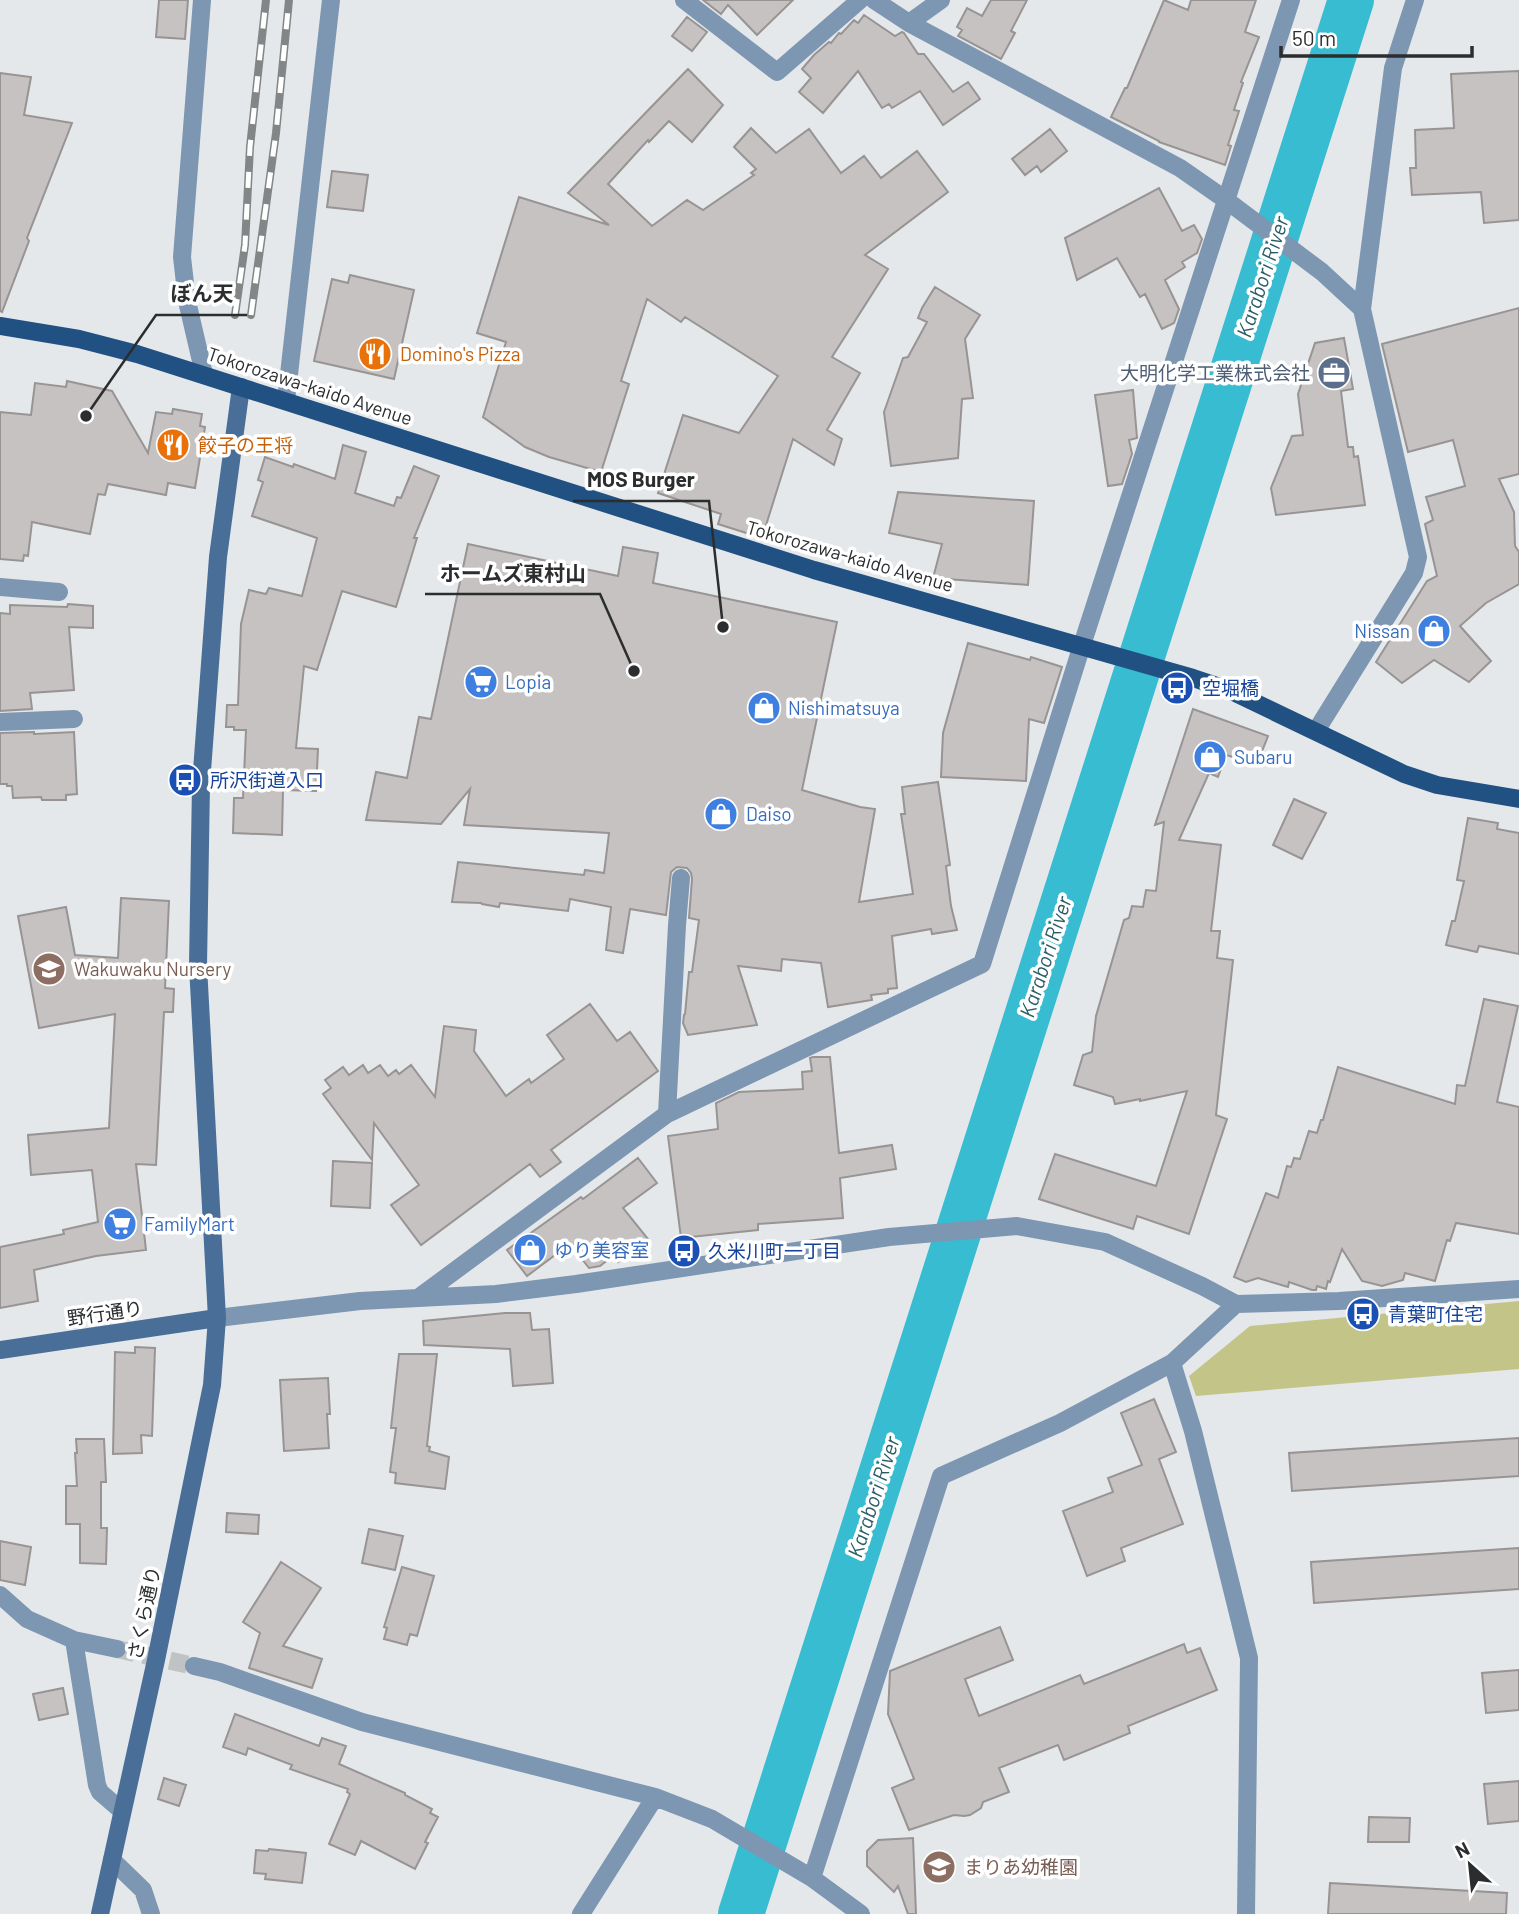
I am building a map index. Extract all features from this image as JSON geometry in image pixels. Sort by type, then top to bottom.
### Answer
[{"type":"main road","name":"Tokorozawa-kaido Avenue","points":[[0,326],[79,340],[137,354],[814,570],[1181,674],[1229,690],[1404,774],[1437,785],[1519,799]]},
{"type":"street","points":[[202,0],[182,257],[187,300],[204,374]]},
{"type":"street","points":[[286,401],[331,0]]},
{"type":"street","points":[[684,0],[777,72],[860,0]]},
{"type":"street","points":[[874,0],[909,23],[1180,168],[1322,272],[1362,309]]},
{"type":"street","points":[[909,23],[941,0]]},
{"type":"street","points":[[418,1298],[667,1114],[982,964],[1087,647],[1291,0]]},
{"type":"street","points":[[1316,731],[1414,573],[1418,557],[1362,309],[1393,68],[1415,0]]},
{"type":"street","name":"さくら通り","points":[[100,1914],[159,1647],[212,1385],[217,1318],[198,967],[201,784],[218,557],[241,387]]},
{"type":"street","points":[[0,587],[60,592]]},
{"type":"street","points":[[0,722],[74,719]]},
{"type":"street","points":[[667,1114],[681,878]]},
{"type":"street","points":[[217,1318],[360,1301],[496,1294],[889,1237],[1017,1227],[1105,1242],[1236,1304],[1339,1301],[1519,1289]]},
{"type":"street","points":[[809,1876],[941,1476],[1060,1423],[1172,1363],[1236,1304]]},
{"type":"street","name":"野行通り","points":[[0,1350],[217,1318]]},
{"type":"street","points":[[1172,1363],[1193,1431],[1249,1658],[1246,1914]]},
{"type":"street","points":[[0,1595],[27,1619],[74,1640],[117,1649]]},
{"type":"street","points":[[74,1640],[97,1785],[100,1792],[122,1811]]},
{"type":"street","points":[[194,1666],[220,1672],[362,1723],[655,1797],[712,1819],[809,1876],[861,1914]]},
{"type":"street","points":[[581,1914],[655,1797]]},
{"type":"street","points":[[112,1860],[143,1890],[151,1914]]},
{"type":"green space","points":[[1519,1301],[1519,1369],[1196,1396],[1189,1376],[1250,1326]]},
{"type":"building","points":[[159,0],[188,0],[185,39],[156,37]]},
{"type":"building","points":[[703,0],[793,0],[757,35],[728,5],[721,14]]},
{"type":"building","points":[[991,0],[1027,0],[1011,31],[1015,33],[1001,59],[958,36],[962,30],[957,27],[967,8],[982,16]]},
{"type":"building","points":[[1164,0],[1188,10],[1191,0],[1256,0],[1245,32],[1259,37],[1241,82],[1243,83],[1234,110],[1239,111],[1228,145],[1231,146],[1225,165],[1159,142],[1111,117],[1127,88]]},
{"type":"building","points":[[864,15],[895,36],[904,33],[918,54],[924,54],[953,92],[968,82],[980,99],[943,125],[920,91],[892,108],[889,104],[882,108],[858,71],[823,113],[799,92],[811,78],[802,69],[839,33],[854,20],[858,23]]},
{"type":"building","points":[[687,17],[707,32],[692,51],[672,36]]},
{"type":"building","points":[[688,69],[723,105],[692,142],[669,121],[608,184],[652,226],[687,200],[703,210],[754,175],[751,173],[756,169],[734,147],[751,128],[776,153],[809,129],[841,173],[864,156],[881,178],[917,151],[948,192],[865,255],[888,269],[832,357],[860,373],[827,430],[842,439],[834,465],[793,439],[762,538],[718,524],[721,514],[658,493],[683,415],[739,433],[778,376],[685,317],[681,322],[647,299],[621,381],[629,384],[601,472],[525,447],[483,417],[506,342],[477,333],[519,197],[609,225],[568,193]]},
{"type":"building","points":[[1519,71],[1519,220],[1484,223],[1481,192],[1412,195],[1410,168],[1416,168],[1415,130],[1454,128],[1451,74]]},
{"type":"building","points":[[0,73],[31,77],[24,115],[72,123],[27,238],[29,241],[2,312],[0,311]]},
{"type":"building","points":[[1050,129],[1067,151],[1041,172],[1037,166],[1025,175],[1012,159]]},
{"type":"building","points":[[332,171],[368,175],[363,211],[327,207]]},
{"type":"building","points":[[1159,188],[1182,231],[1194,225],[1202,239],[1197,253],[1182,262],[1185,267],[1165,280],[1179,309],[1174,323],[1162,329],[1145,294],[1140,297],[1117,258],[1077,280],[1065,238]]},
{"type":"building","points":[[350,275],[414,290],[394,379],[314,361],[332,279],[348,283]]},
{"type":"building","points":[[935,287],[980,315],[965,339],[973,398],[962,399],[958,458],[891,466],[884,412],[903,358],[908,357],[927,322],[918,318]]},
{"type":"building","points":[[1519,308],[1519,474],[1499,479],[1514,512],[1515,546],[1519,552],[1519,584],[1486,603],[1460,626],[1491,661],[1469,682],[1434,660],[1402,683],[1376,662],[1427,581],[1437,576],[1425,524],[1433,520],[1426,497],[1465,486],[1453,440],[1408,452],[1382,344]]},
{"type":"building","points":[[1344,338],[1353,389],[1341,391],[1348,447],[1353,447],[1354,457],[1358,456],[1365,505],[1276,515],[1271,488],[1292,436],[1303,435],[1298,394],[1315,343]]},
{"type":"building","points":[[67,381],[112,391],[148,453],[156,412],[172,414],[173,409],[202,414],[200,426],[205,427],[195,488],[168,483],[166,495],[108,484],[105,495],[98,494],[90,534],[32,522],[28,556],[24,555],[23,561],[0,559],[0,412],[31,415],[35,383],[66,387]]},
{"type":"building","points":[[1133,390],[1137,438],[1129,440],[1132,454],[1122,484],[1108,486],[1095,395]]},
{"type":"building","points":[[343,445],[366,452],[355,493],[394,506],[397,497],[401,498],[414,466],[439,476],[414,538],[417,538],[396,607],[342,591],[317,670],[304,666],[296,748],[318,749],[316,791],[283,790],[282,835],[233,833],[234,798],[243,798],[246,730],[226,727],[227,705],[238,705],[241,624],[249,590],[266,594],[269,588],[302,596],[317,538],[252,516],[263,482],[258,480],[265,457],[335,479]]},
{"type":"building","points":[[898,492],[1034,501],[1028,585],[933,578],[942,544],[889,533]]},
{"type":"building","points":[[468,544],[618,576],[623,547],[658,553],[653,583],[837,622],[802,790],[875,809],[859,902],[913,894],[901,814],[905,814],[902,787],[938,782],[950,865],[946,866],[951,906],[957,930],[932,934],[931,929],[892,936],[897,988],[888,989],[888,993],[871,995],[872,1000],[828,1007],[821,963],[782,959],[781,971],[738,966],[757,1025],[688,1035],[683,1023],[699,920],[689,918],[692,879],[687,868],[677,867],[671,872],[666,915],[630,909],[623,953],[606,950],[611,907],[570,899],[568,911],[500,903],[499,907],[452,902],[458,862],[584,875],[585,870],[604,873],[609,833],[464,825],[470,789],[441,824],[366,820],[376,772],[407,778],[419,717],[431,719]]},
{"type":"building","points":[[68,604],[93,606],[93,628],[69,627],[74,690],[30,693],[32,709],[0,711],[0,613],[10,614],[10,605],[67,607]]},
{"type":"building","points":[[968,643],[1062,667],[1044,723],[1029,719],[1026,781],[941,777],[943,733]]},
{"type":"building","points":[[1193,709],[1268,736],[1257,764],[1226,755],[1218,777],[1209,773],[1179,840],[1221,845],[1211,931],[1220,931],[1217,958],[1233,960],[1216,1115],[1227,1119],[1189,1234],[1137,1216],[1133,1229],[1039,1199],[1055,1154],[1156,1186],[1187,1091],[1115,1104],[1113,1097],[1074,1085],[1083,1055],[1092,1052],[1096,1016],[1124,920],[1129,918],[1132,906],[1143,907],[1146,890],[1156,891],[1164,822],[1155,825]]},
{"type":"building","points":[[74,732],[77,794],[66,795],[66,800],[13,798],[12,786],[0,784],[0,733]]},
{"type":"building","points":[[1294,799],[1326,813],[1302,859],[1273,845]]},
{"type":"building","points":[[1468,818],[1498,823],[1497,829],[1519,833],[1519,954],[1479,946],[1477,952],[1446,945],[1452,921],[1455,921],[1464,881],[1457,880]]},
{"type":"building","points":[[121,898],[169,901],[165,988],[174,989],[173,1012],[164,1012],[156,1165],[136,1164],[146,1250],[96,1256],[34,1270],[38,1301],[0,1308],[0,1247],[64,1234],[63,1230],[98,1222],[92,1170],[31,1175],[28,1135],[109,1128],[115,1014],[39,1028],[18,916],[66,907],[75,955],[118,958]]},
{"type":"building","points":[[1484,999],[1518,1006],[1497,1102],[1519,1107],[1519,1234],[1456,1223],[1450,1241],[1447,1240],[1435,1281],[1405,1273],[1403,1280],[1382,1286],[1362,1281],[1342,1249],[1326,1289],[1317,1286],[1316,1290],[1312,1290],[1289,1282],[1288,1287],[1258,1278],[1246,1282],[1234,1277],[1266,1193],[1278,1198],[1287,1166],[1291,1167],[1294,1158],[1300,1159],[1309,1131],[1317,1133],[1338,1067],[1455,1104],[1457,1085],[1465,1086]]},
{"type":"building","points":[[590,1004],[617,1041],[630,1032],[658,1071],[551,1150],[561,1162],[540,1177],[530,1164],[421,1245],[391,1205],[419,1185],[374,1123],[372,1160],[323,1094],[331,1088],[325,1080],[343,1067],[349,1075],[363,1065],[368,1073],[380,1065],[388,1076],[396,1070],[399,1074],[411,1065],[435,1097],[444,1026],[476,1030],[474,1051],[506,1096],[529,1079],[531,1083],[564,1059],[547,1035]]},
{"type":"building","points":[[830,1057],[839,1153],[892,1145],[896,1169],[840,1178],[843,1218],[758,1224],[758,1230],[681,1238],[668,1136],[718,1129],[716,1103],[739,1092],[803,1089],[802,1072],[812,1071],[810,1058]]},
{"type":"building","points":[[638,1158],[657,1183],[623,1208],[648,1239],[618,1262],[613,1256],[600,1266],[589,1268],[570,1244],[527,1276],[507,1250]]},
{"type":"building","points":[[333,1161],[372,1163],[370,1208],[331,1206]]},
{"type":"building","points":[[530,1313],[532,1330],[549,1329],[553,1383],[513,1386],[510,1349],[424,1345],[423,1321]]},
{"type":"building","points":[[135,1347],[155,1348],[152,1436],[141,1435],[142,1453],[113,1454],[115,1352],[135,1353]]},
{"type":"building","points":[[399,1354],[437,1354],[427,1446],[430,1447],[429,1451],[449,1457],[445,1489],[395,1483],[396,1473],[390,1472],[396,1428],[391,1428]]},
{"type":"building","points":[[328,1378],[329,1448],[284,1451],[280,1380]]},
{"type":"building","points":[[1154,1399],[1176,1452],[1159,1459],[1183,1524],[1121,1548],[1125,1561],[1087,1576],[1063,1511],[1113,1492],[1108,1478],[1142,1465],[1121,1413]]},
{"type":"building","points":[[1519,1438],[1519,1476],[1292,1491],[1289,1453]]},
{"type":"building","points":[[76,1439],[104,1439],[106,1482],[101,1482],[101,1528],[107,1528],[106,1564],[80,1563],[80,1524],[66,1524],[66,1486],[77,1486]]},
{"type":"building","points":[[227,1513],[259,1515],[258,1534],[226,1532]]},
{"type":"building","points":[[369,1529],[403,1536],[395,1570],[362,1563]]},
{"type":"building","points":[[0,1541],[31,1547],[25,1585],[0,1580]]},
{"type":"building","points":[[1519,1548],[1519,1589],[1314,1603],[1311,1562]]},
{"type":"building","points":[[281,1562],[321,1588],[283,1646],[322,1659],[312,1688],[249,1668],[260,1633],[243,1622]]},
{"type":"building","points":[[402,1567],[434,1576],[417,1636],[410,1634],[407,1645],[384,1639],[387,1628],[384,1627]]},
{"type":"building","points":[[1000,1627],[1013,1660],[965,1679],[979,1716],[1080,1675],[1084,1684],[1184,1644],[1187,1653],[1200,1648],[1217,1690],[1128,1726],[1130,1733],[1064,1760],[1058,1745],[999,1768],[1009,1792],[983,1802],[981,1808],[970,1815],[954,1815],[909,1830],[892,1788],[914,1779],[888,1714],[890,1671]]},
{"type":"building","points":[[1519,1670],[1519,1710],[1486,1713],[1482,1673]]},
{"type":"building","points":[[63,1688],[68,1714],[39,1720],[33,1694]]},
{"type":"building","points":[[235,1714],[319,1746],[322,1738],[346,1746],[339,1764],[405,1793],[432,1809],[430,1813],[438,1817],[415,1869],[361,1841],[355,1855],[329,1844],[350,1794],[348,1789],[290,1769],[292,1765],[248,1748],[246,1755],[223,1747]]},
{"type":"building","points":[[164,1778],[186,1785],[179,1806],[158,1799]]},
{"type":"building","points":[[1519,1781],[1519,1821],[1488,1824],[1484,1784]]},
{"type":"building","points":[[1369,1817],[1410,1818],[1409,1842],[1368,1842]]},
{"type":"building","points":[[913,1838],[916,1914],[908,1914],[898,1886],[894,1892],[867,1866],[867,1851],[878,1840]]},
{"type":"building","points":[[256,1850],[306,1853],[302,1883],[265,1879],[266,1874],[254,1873]]},
{"type":"building","points":[[1330,1883],[1507,1893],[1506,1914],[1328,1914]]},
{"type":"waterway","name":"Karabori River","points":[[741,1914],[1351,0]]},
{"type":"tunnel","points":[[117,1649],[194,1666]]},
{"type":"railway","points":[[235,315],[245,245],[250,147],[266,0]]},
{"type":"railway","points":[[251,315],[276,133],[289,0]]},
{"type":"place","name":"Domino's Pizza","points":[[375,354]]},
{"type":"place","name":"大明化学工業株式会社","points":[[1334,373]]},
{"type":"place","name":"ぼん天","points":[[86,416]]},
{"type":"place","name":"餃子の王将","points":[[173,445]]},
{"type":"place","name":"MOS Burger","points":[[723,627]]},
{"type":"place","name":"Nissan","points":[[1434,631]]},
{"type":"place","name":"ホームズ東村山","points":[[634,671]]},
{"type":"place","name":"Lopia","points":[[481,682]]},
{"type":"place","name":"空堀橋","points":[[1177,688]]},
{"type":"place","name":"Nishimatsuya","points":[[764,708]]},
{"type":"place","name":"Subaru","points":[[1210,757]]},
{"type":"place","name":"所沢街道入口","points":[[185,780]]},
{"type":"place","name":"Daiso","points":[[721,814]]},
{"type":"place","name":"Wakuwaku Nursery","points":[[49,969]]},
{"type":"place","name":"FamilyMart","points":[[120,1224]]},
{"type":"place","name":"ゆり美容室","points":[[530,1250]]},
{"type":"place","name":"久米川町一丁目","points":[[684,1251]]},
{"type":"place","name":"青葉町住宅","points":[[1363,1314]]},
{"type":"place","name":"まりあ幼稚園","points":[[939,1867]]}]
